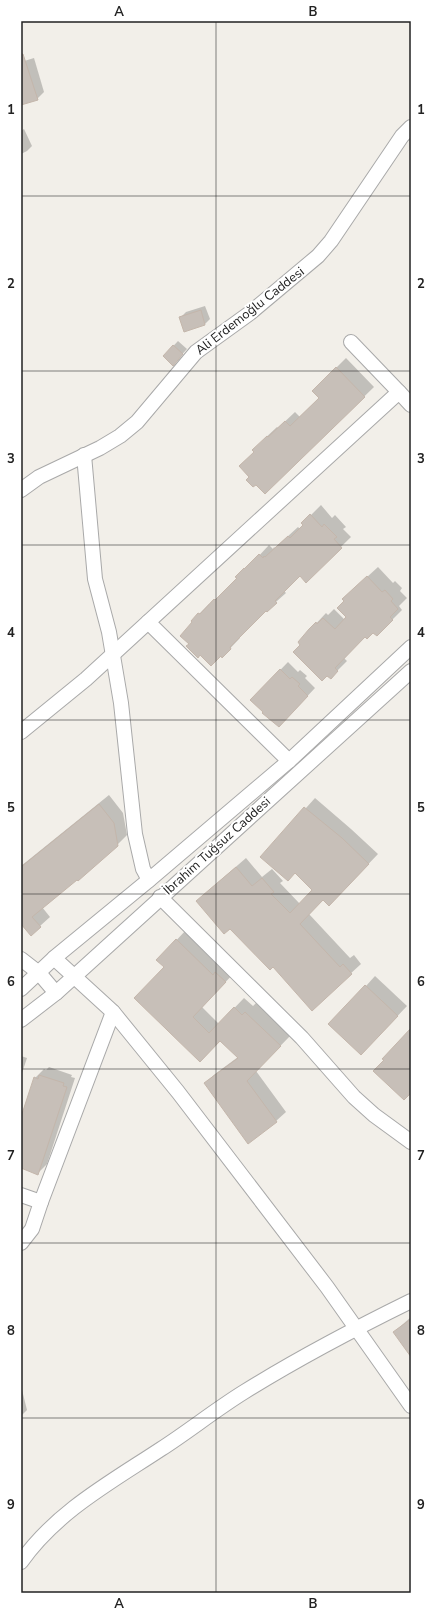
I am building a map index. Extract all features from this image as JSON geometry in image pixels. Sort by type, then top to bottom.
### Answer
[{"type":"street","name":"Ali Erdemoğlu Caddesi","points":[[21,490],[39,477],[100,448],[120,436],[137,422],[196,352],[250,312],[318,256],[331,241],[402,136],[411,127]]},
{"type":"street","points":[[351,342],[411,405]]},
{"type":"street","points":[[21,732],[114,654],[399,392]]},
{"type":"street","points":[[84,455],[95,579],[114,654],[121,703],[135,834],[142,868],[149,880]]},
{"type":"street","points":[[148,622],[289,761]]},
{"type":"street","name":"İbrahim Tuğsuz Caddesi","points":[[21,989],[54,958],[149,880],[289,761],[411,647]]},
{"type":"street","name":"İbrahim Tuğsuz Caddesi","points":[[21,1020],[56,994],[160,897],[411,671]]},
{"type":"street","points":[[160,897],[302,1038],[354,1097],[374,1116],[411,1142]]},
{"type":"street","points":[[54,958],[113,1012],[183,1098],[327,1287],[411,1406]]},
{"type":"street","points":[[21,960],[39,973],[56,994]]},
{"type":"street","points":[[21,1243],[32,1229],[113,1012]]},
{"type":"street","points":[[21,1195],[41,1202]]},
{"type":"street","points":[[21,1562],[37,1541],[54,1523],[107,1483],[162,1448],[244,1392],[356,1328],[411,1301]]},
{"type":"building","points":[[21,54],[23,54],[38,100],[21,105]]},
{"type":"building","points":[[201,310],[205,325],[184,332],[179,317]]},
{"type":"building","points":[[173,345],[183,354],[173,366],[163,356]]},
{"type":"building","points":[[336,367],[365,397],[265,494],[256,485],[253,487],[246,480],[249,477],[239,466],[254,452],[252,450],[267,436],[268,437],[285,421],[290,426],[319,398],[312,391]]},
{"type":"building","points":[[310,514],[322,527],[324,524],[337,537],[334,539],[342,548],[306,583],[300,576],[275,601],[277,603],[267,612],[266,611],[230,647],[231,649],[222,658],[221,656],[211,666],[200,655],[198,658],[186,646],[189,644],[180,636],[192,622],[191,621],[214,599],[215,600],[237,578],[235,577],[259,554],[263,558],[264,556],[265,557],[288,536],[290,538],[303,525],[301,523]]},
{"type":"building","points":[[367,576],[382,592],[385,590],[393,599],[391,601],[398,609],[390,617],[393,620],[377,636],[373,633],[367,639],[365,637],[335,668],[338,671],[331,679],[327,676],[322,681],[293,652],[300,645],[298,642],[309,629],[323,618],[335,629],[346,617],[337,608],[344,601],[342,599]]},
{"type":"building","points":[[280,669],[290,679],[292,677],[300,684],[298,686],[308,696],[279,727],[262,713],[263,712],[250,700]]},
{"type":"building","points":[[99,804],[114,823],[118,846],[78,881],[77,880],[32,917],[41,927],[31,936],[21,924],[21,867]]},
{"type":"building","points":[[304,807],[342,838],[369,864],[329,906],[323,900],[300,924],[340,967],[343,964],[352,974],[312,1011],[273,967],[270,970],[230,929],[224,934],[196,901],[236,867],[252,886],[262,878],[274,892],[271,894],[290,913],[312,890],[295,873],[288,881],[260,857]]},
{"type":"building","points":[[176,939],[213,975],[215,972],[226,982],[193,1017],[209,1033],[234,1007],[242,1015],[245,1012],[281,1046],[247,1081],[277,1122],[248,1144],[204,1083],[238,1058],[220,1041],[200,1062],[134,998],[164,967],[156,960]]},
{"type":"building","points":[[365,985],[398,1016],[361,1055],[328,1024]]},
{"type":"building","points":[[411,1028],[411,1093],[404,1100],[373,1071],[384,1060],[382,1059]]},
{"type":"building","points":[[39,1075],[64,1083],[63,1086],[67,1087],[38,1175],[21,1168],[21,1117],[34,1077],[38,1079]]},
{"type":"building","points":[[411,1319],[411,1357],[393,1332]]}]
